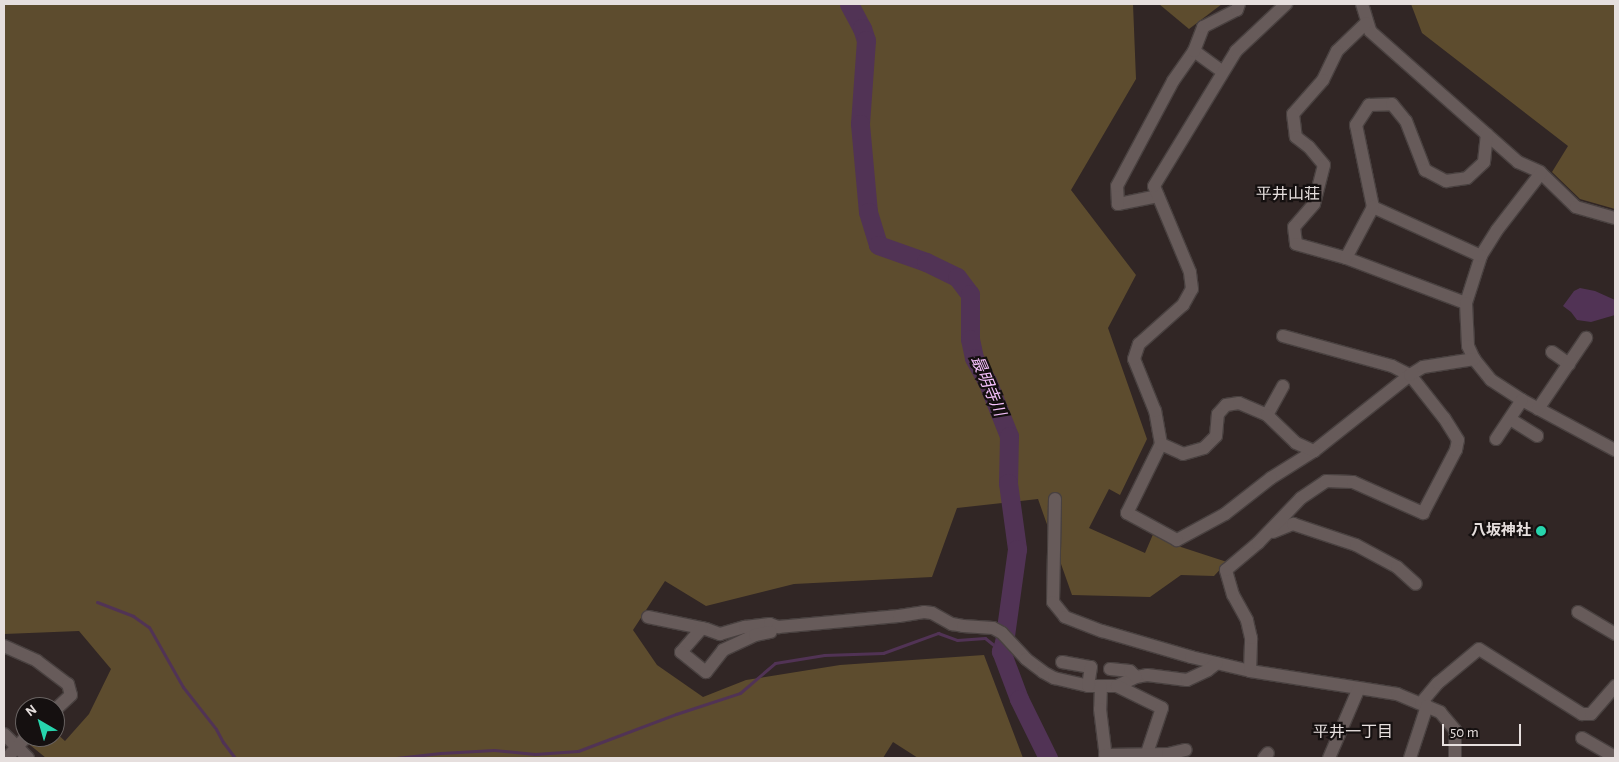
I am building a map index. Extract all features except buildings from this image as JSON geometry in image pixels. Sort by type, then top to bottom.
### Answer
[{"type":"street","points":[[1158,196],[1118,204],[1117,186],[1173,81],[1194,51],[1203,27],[1237,10],[1239,4]]},
{"type":"street","points":[[1286,4],[1236,51],[1222,71],[1154,186],[1190,272],[1192,289],[1183,305],[1139,344],[1134,359],[1154,410],[1161,444],[1127,513],[1177,540],[1226,514],[1271,478],[1314,451],[1410,375],[1423,367],[1474,359]]},
{"type":"street","points":[[1362,4],[1366,23],[1370,31],[1518,162],[1541,173],[1576,207],[1615,218]]},
{"type":"street","points":[[1366,23],[1337,51],[1323,80],[1293,114],[1296,137],[1309,147],[1324,165],[1314,204],[1294,227],[1296,244],[1346,258],[1466,303]]},
{"type":"street","points":[[1194,51],[1222,71]]},
{"type":"street","points":[[1346,258],[1373,207],[1356,125],[1369,105],[1392,104],[1406,121],[1425,170],[1446,181],[1467,178],[1484,162],[1487,134]]},
{"type":"street","points":[[1541,173],[1502,223],[1481,256],[1466,303],[1468,346],[1474,359],[1492,380],[1522,400],[1615,450]]},
{"type":"street","points":[[1373,207],[1481,256]]},
{"type":"street","points":[[1250,671],[1252,638],[1247,620],[1233,595],[1226,570],[1266,535],[1301,498],[1326,481],[1353,482],[1423,512],[1456,450],[1458,440],[1444,418],[1410,375],[1392,366],[1283,336]]},
{"type":"street","points":[[1538,409],[1586,338]]},
{"type":"street","points":[[1552,352],[1569,364]]},
{"type":"street","points":[[1267,415],[1283,386]]},
{"type":"street","points":[[1496,439],[1522,400]]},
{"type":"street","points":[[1161,444],[1183,454],[1204,448],[1216,436],[1218,414],[1226,405],[1239,403],[1267,415],[1296,442],[1314,451]]},
{"type":"street","points":[[1510,419],[1537,436]]},
{"type":"street","points":[[1055,499],[1052,602],[1065,617],[1102,631],[1250,671],[1397,694],[1440,712],[1455,730],[1455,758]]},
{"type":"street","points":[[1266,535],[1293,524],[1307,528],[1363,548],[1397,567],[1416,584]]},
{"type":"street","points":[[648,618],[702,628],[720,634],[745,627],[770,624],[778,627],[924,612],[932,613],[952,624],[993,628],[1002,633],[1026,659],[1043,672],[1054,678],[1088,686],[1117,686],[1136,677],[1147,675],[1187,680],[1208,670],[1217,663]]},
{"type":"street","points":[[1578,612],[1615,634]]},
{"type":"street","points":[[702,628],[681,652],[706,672],[723,650],[755,635],[770,632],[778,627]]},
{"type":"street","points":[[4,646],[37,661],[68,684],[71,695],[65,701]]},
{"type":"street","points":[[1410,758],[1424,704],[1438,683],[1479,649],[1582,714],[1591,714],[1615,686]]},
{"type":"street","points":[[1062,662],[1090,667],[1088,686]]},
{"type":"street","points":[[1110,669],[1130,672],[1136,677]]},
{"type":"street","points":[[1101,686],[1100,709],[1106,756],[1146,756],[1186,750]]},
{"type":"street","points":[[1117,686],[1162,708],[1146,756]]},
{"type":"street","points":[[1328,758],[1359,688]]},
{"type":"street","points":[[4,734],[15,746]]},
{"type":"street","points":[[1582,738],[1615,757]]},
{"type":"street","points":[[7,758],[16,747],[28,758]]},
{"type":"shaded area","points":[[4,4],[1133,4],[1136,79],[1071,190],[1136,275],[1108,328],[1147,439],[1120,495],[1109,489],[1089,528],[1145,553],[1154,532],[1181,547],[1227,562],[1214,576],[1181,575],[1150,597],[1072,595],[1038,499],[957,508],[932,577],[794,584],[706,606],[665,581],[633,630],[657,665],[703,697],[746,680],[840,665],[984,655],[1023,758],[918,758],[893,742],[883,758],[46,758],[32,747],[65,747],[65,741],[89,714],[111,669],[79,631],[4,634]]},
{"type":"shaded area","points":[[1159,4],[1222,4],[1189,29]]},
{"type":"shaded area","points":[[1411,4],[1615,4],[1615,209],[1580,199],[1552,172],[1568,146],[1422,33]]},
{"type":"shaded area","points":[[1580,288],[1595,291],[1615,300],[1615,315],[1591,322],[1577,320],[1563,306],[1574,291]]},
{"type":"waterway","name":"最明寺川","points":[[849,4],[862,28],[866,40],[860,124],[868,212],[878,245],[926,262],[957,277],[970,294],[970,339],[974,358],[987,381],[1009,436],[1008,483],[1017,549],[1004,643],[1001,651],[1019,699],[1048,758]]},
{"type":"waterway","points":[[97,602],[133,616],[149,627],[183,687],[216,729],[235,758]]},
{"type":"waterway","points":[[396,758],[494,750],[535,754],[578,751],[676,714],[740,693],[775,663],[824,655],[883,653],[938,633],[957,640],[985,638],[1001,651]]},
{"type":"place","name":"八坂神社","points":[[1541,531]]},
{"type":"district","name":"平井山荘","points":[[1288,194]]},
{"type":"district","name":"平井一丁目","points":[[1353,732]]}]
